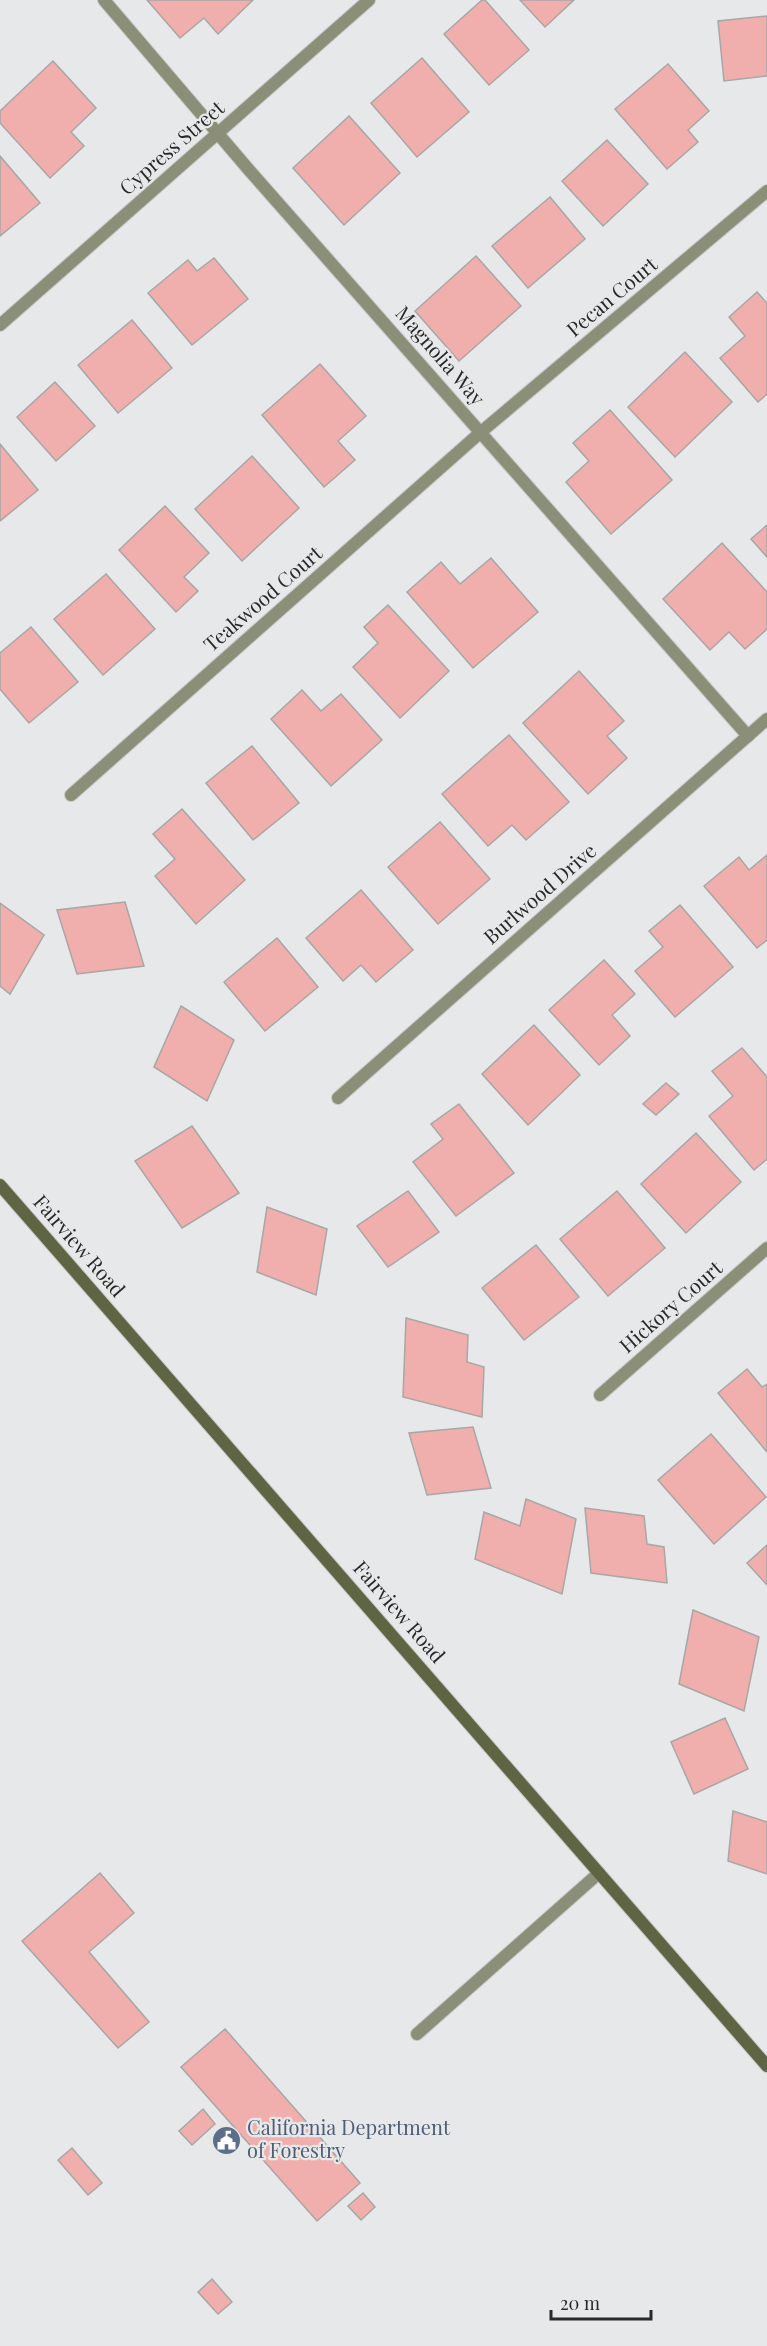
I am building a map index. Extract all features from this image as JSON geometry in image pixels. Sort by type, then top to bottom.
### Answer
[{"type":"main road","name":"Fairview Road","points":[[0,1185],[767,2066]]},
{"type":"street","name":"Magnolia Way","points":[[104,0],[748,736]]},
{"type":"street","name":"Cypress Street","points":[[0,325],[369,0]]},
{"type":"street","name":"Pecan Court","points":[[481,432],[767,190]]},
{"type":"street","name":"Teakwood Court","points":[[71,795],[481,432]]},
{"type":"street","name":"Burlwood Drive","points":[[338,1098],[767,719]]},
{"type":"street","name":"Hickory Court","points":[[600,1395],[767,1248]]},
{"type":"street","points":[[417,2034],[599,1873]]},
{"type":"building","points":[[147,0],[253,0],[218,34],[204,18],[180,38]]},
{"type":"building","points":[[482,0],[485,0],[529,50],[489,85],[444,34]]},
{"type":"building","points":[[520,0],[574,0],[545,27]]},
{"type":"building","points":[[767,16],[767,76],[724,81],[718,21]]},
{"type":"building","points":[[422,58],[469,112],[417,157],[371,103]]},
{"type":"building","points":[[53,61],[96,108],[71,132],[84,146],[50,178],[0,123],[0,111]]},
{"type":"building","points":[[668,64],[709,111],[688,130],[698,142],[667,169],[615,109]]},
{"type":"building","points":[[349,116],[400,173],[344,225],[293,168]]},
{"type":"building","points":[[607,140],[648,184],[603,226],[562,181]]},
{"type":"building","points":[[0,156],[40,203],[0,236]]},
{"type":"building","points":[[550,197],[585,239],[528,288],[492,246]]},
{"type":"building","points":[[476,256],[521,306],[459,361],[415,311]]},
{"type":"building","points":[[214,258],[248,299],[192,345],[148,293],[188,260],[197,271]]},
{"type":"building","points":[[757,292],[767,303],[767,394],[758,402],[720,358],[745,336],[729,317]]},
{"type":"building","points":[[132,320],[172,368],[118,413],[78,365]]},
{"type":"building","points":[[685,352],[732,402],[675,457],[628,407]]},
{"type":"building","points":[[320,364],[366,416],[338,441],[355,460],[324,487],[262,415]]},
{"type":"building","points":[[55,382],[95,426],[56,461],[17,417]]},
{"type":"building","points":[[610,410],[672,480],[611,534],[566,482],[589,461],[573,443]]},
{"type":"building","points":[[0,444],[38,490],[0,521]]},
{"type":"building","points":[[252,456],[299,508],[242,561],[195,509]]},
{"type":"building","points":[[165,506],[209,553],[184,577],[198,591],[176,612],[119,550]]},
{"type":"building","points":[[767,525],[767,557],[751,539]]},
{"type":"building","points":[[722,543],[767,592],[767,629],[745,649],[729,632],[710,650],[663,599]]},
{"type":"building","points":[[491,558],[538,612],[473,668],[407,592],[441,562],[460,584]]},
{"type":"building","points":[[106,574],[155,629],[103,675],[54,619]]},
{"type":"building","points":[[388,605],[449,671],[400,718],[353,667],[378,643],[364,627]]},
{"type":"building","points":[[31,627],[78,682],[29,723],[0,689],[0,653]]},
{"type":"building","points":[[579,671],[624,721],[607,736],[627,758],[588,794],[523,723]]},
{"type":"building","points":[[302,690],[321,711],[341,694],[382,740],[331,786],[271,719]]},
{"type":"building","points":[[509,735],[569,802],[526,840],[512,825],[488,846],[442,794]]},
{"type":"building","points":[[252,746],[299,803],[253,840],[206,783]]},
{"type":"building","points":[[182,809],[245,880],[196,924],[155,876],[175,859],[153,834]]},
{"type":"building","points":[[440,822],[490,879],[438,924],[388,867]]},
{"type":"building","points":[[767,855],[767,940],[757,948],[704,886],[739,857],[749,870]]},
{"type":"building","points":[[361,890],[413,950],[376,982],[361,965],[343,981],[306,938]]},
{"type":"building","points":[[125,902],[144,966],[77,974],[57,910]]},
{"type":"building","points":[[0,903],[44,935],[10,994],[0,986]]},
{"type":"building","points":[[680,905],[733,967],[675,1017],[635,971],[663,947],[649,931]]},
{"type":"building","points":[[277,938],[318,987],[265,1031],[224,982]]},
{"type":"building","points":[[604,960],[635,994],[612,1015],[630,1036],[599,1065],[549,1010]]},
{"type":"building","points":[[181,1006],[234,1040],[207,1101],[154,1067]]},
{"type":"building","points":[[534,1025],[580,1075],[528,1125],[482,1074]]},
{"type":"building","points":[[742,1048],[767,1077],[767,1159],[754,1170],[709,1116],[733,1096],[712,1071]]},
{"type":"building","points":[[666,1083],[679,1094],[656,1115],[643,1104]]},
{"type":"building","points":[[459,1104],[514,1173],[456,1216],[413,1162],[443,1139],[431,1124]]},
{"type":"building","points":[[192,1126],[239,1193],[182,1228],[135,1161]]},
{"type":"building","points":[[696,1133],[741,1182],[686,1233],[641,1184]]},
{"type":"building","points":[[408,1191],[439,1232],[388,1267],[357,1226]]},
{"type":"building","points":[[617,1191],[665,1248],[608,1296],[560,1239]]},
{"type":"building","points":[[267,1207],[327,1229],[316,1295],[257,1272]]},
{"type":"building","points":[[536,1245],[579,1297],[524,1340],[482,1288]]},
{"type":"building","points":[[406,1318],[468,1335],[467,1362],[484,1367],[482,1417],[403,1397]]},
{"type":"building","points":[[747,1369],[762,1387],[767,1384],[767,1452],[718,1393]]},
{"type":"building","points":[[473,1427],[491,1488],[427,1495],[409,1433]]},
{"type":"building","points":[[711,1434],[766,1497],[714,1544],[658,1480]]},
{"type":"building","points":[[526,1499],[576,1519],[562,1594],[475,1559],[484,1512],[520,1526]]},
{"type":"building","points":[[585,1508],[644,1516],[647,1544],[664,1547],[667,1583],[591,1573]]},
{"type":"building","points":[[767,1545],[767,1585],[747,1563]]},
{"type":"building","points":[[693,1610],[759,1637],[744,1711],[679,1684]]},
{"type":"building","points":[[725,1718],[748,1769],[694,1794],[671,1742]]},
{"type":"building","points":[[733,1811],[767,1822],[767,1874],[728,1861]]},
{"type":"building","points":[[100,1873],[134,1913],[89,1952],[149,2022],[118,2048],[22,1941]]},
{"type":"building","points":[[225,2029],[360,2183],[317,2221],[181,2067]]},
{"type":"building","points":[[203,2109],[215,2124],[192,2145],[179,2131]]},
{"type":"building","points":[[72,2148],[102,2183],[88,2195],[58,2160]]},
{"type":"building","points":[[363,2193],[375,2207],[361,2220],[348,2206]]},
{"type":"building","points":[[212,2279],[232,2302],[218,2314],[198,2292]]},
{"type":"place","name":"California Department of Forestry","points":[[226,2140]]}]
